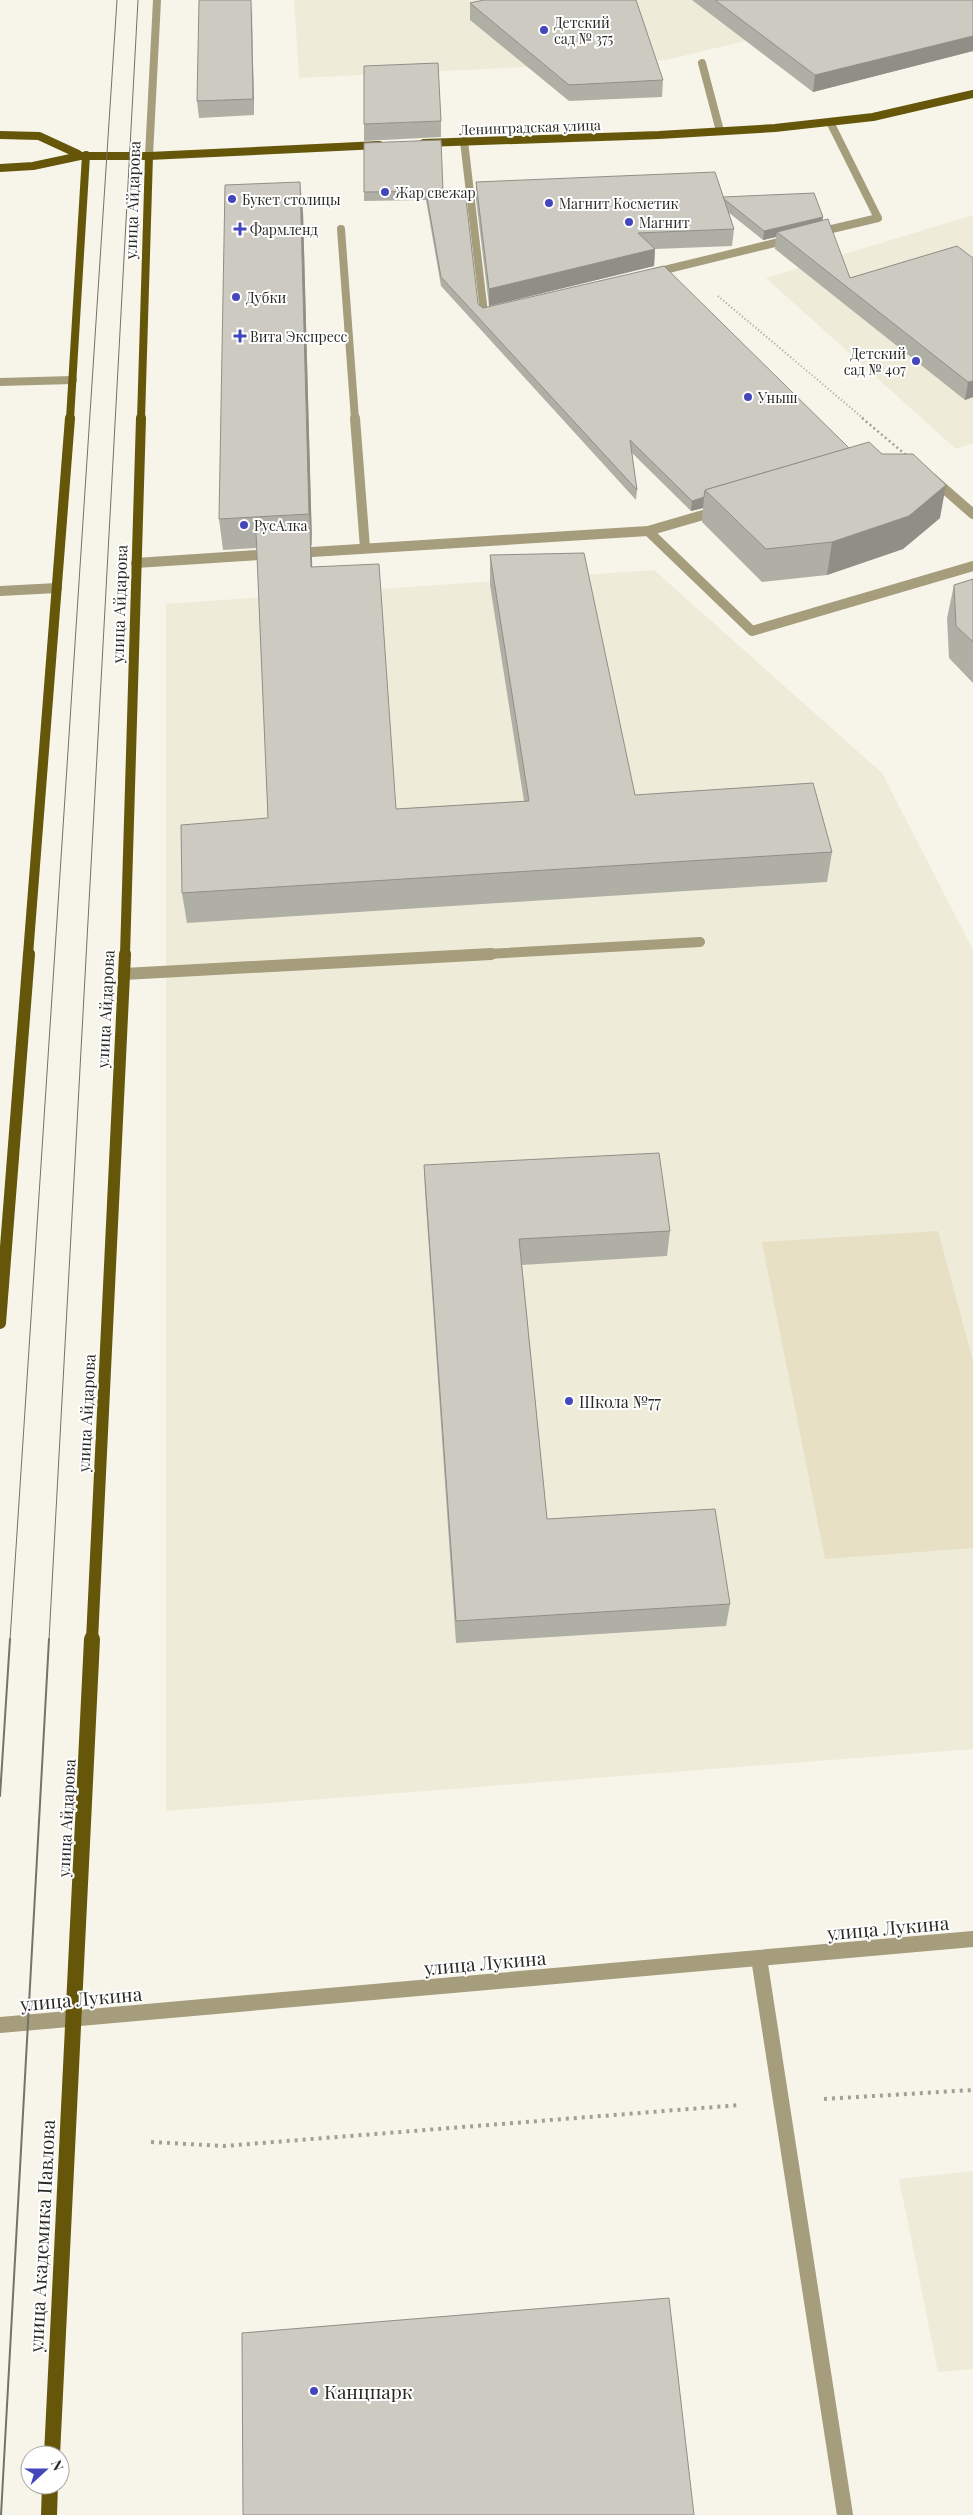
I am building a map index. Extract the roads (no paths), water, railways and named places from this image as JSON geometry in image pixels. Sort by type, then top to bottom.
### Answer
[{"type":"main road","name":"Ленинградская улица","points":[[412,143],[720,131],[830,122],[873,117],[973,94]]},
{"type":"main road","points":[[0,135],[19,134],[44,138],[69,152],[86,156]]},
{"type":"main road","points":[[0,168],[33,166],[66,157],[149,156],[384,144]]},
{"type":"main road","points":[[0,1323],[73,380],[86,156]]},
{"type":"main road","name":"улица Айдарова","points":[[73,2019],[124,974],[149,156]]},
{"type":"main road","name":"улица Академика Павлова","points":[[52,2445],[73,2019]]},
{"type":"main road","points":[[48,2515],[49,2495]]},
{"type":"street","name":"улица Айдарова","points":[[149,156],[157,0]]},
{"type":"street","points":[[702,63],[720,131]]},
{"type":"street","points":[[644,275],[878,218],[830,122]]},
{"type":"street","points":[[464,141],[484,313],[503,309]]},
{"type":"street","points":[[341,228],[365,548]]},
{"type":"street","points":[[0,382],[73,380]]},
{"type":"street","points":[[907,455],[973,514]]},
{"type":"street","points":[[136,563],[648,531],[725,508]]},
{"type":"street","points":[[648,531],[752,631],[973,566]]},
{"type":"street","points":[[0,591],[57,588]]},
{"type":"street","points":[[124,974],[700,942]]},
{"type":"street","name":"улица Лукина","points":[[0,2024],[973,1939]]},
{"type":"street","points":[[759,1958],[845,2515]]},
{"type":"tram line","points":[[10,1640],[117,0]]},
{"type":"tram line","points":[[49,1640],[138,0]]},
{"type":"tram line","points":[[0,1796],[10,1639]]},
{"type":"tram line","points":[[1,2515],[49,1639]]},
{"type":"place","name":"Детский сад № 375","points":[[544,30]]},
{"type":"place","name":"Жар свежар","points":[[385,192]]},
{"type":"place","name":"Букет столицы","points":[[232,199]]},
{"type":"place","name":"Магнит Косметик","points":[[549,203]]},
{"type":"place","name":"Магнит","points":[[629,222]]},
{"type":"place","name":"Фармленд","points":[[240,229]]},
{"type":"place","name":"Дубки","points":[[236,297]]},
{"type":"place","name":"Вита Экспресс","points":[[240,336]]},
{"type":"place","name":"Детский сад № 407","points":[[916,361]]},
{"type":"place","name":"Уныш","points":[[748,397]]},
{"type":"place","name":"РусАлка","points":[[244,525]]},
{"type":"place","name":"Школа №77","points":[[569,1401]]},
{"type":"place","name":"Канцпарк","points":[[314,2391]]}]
